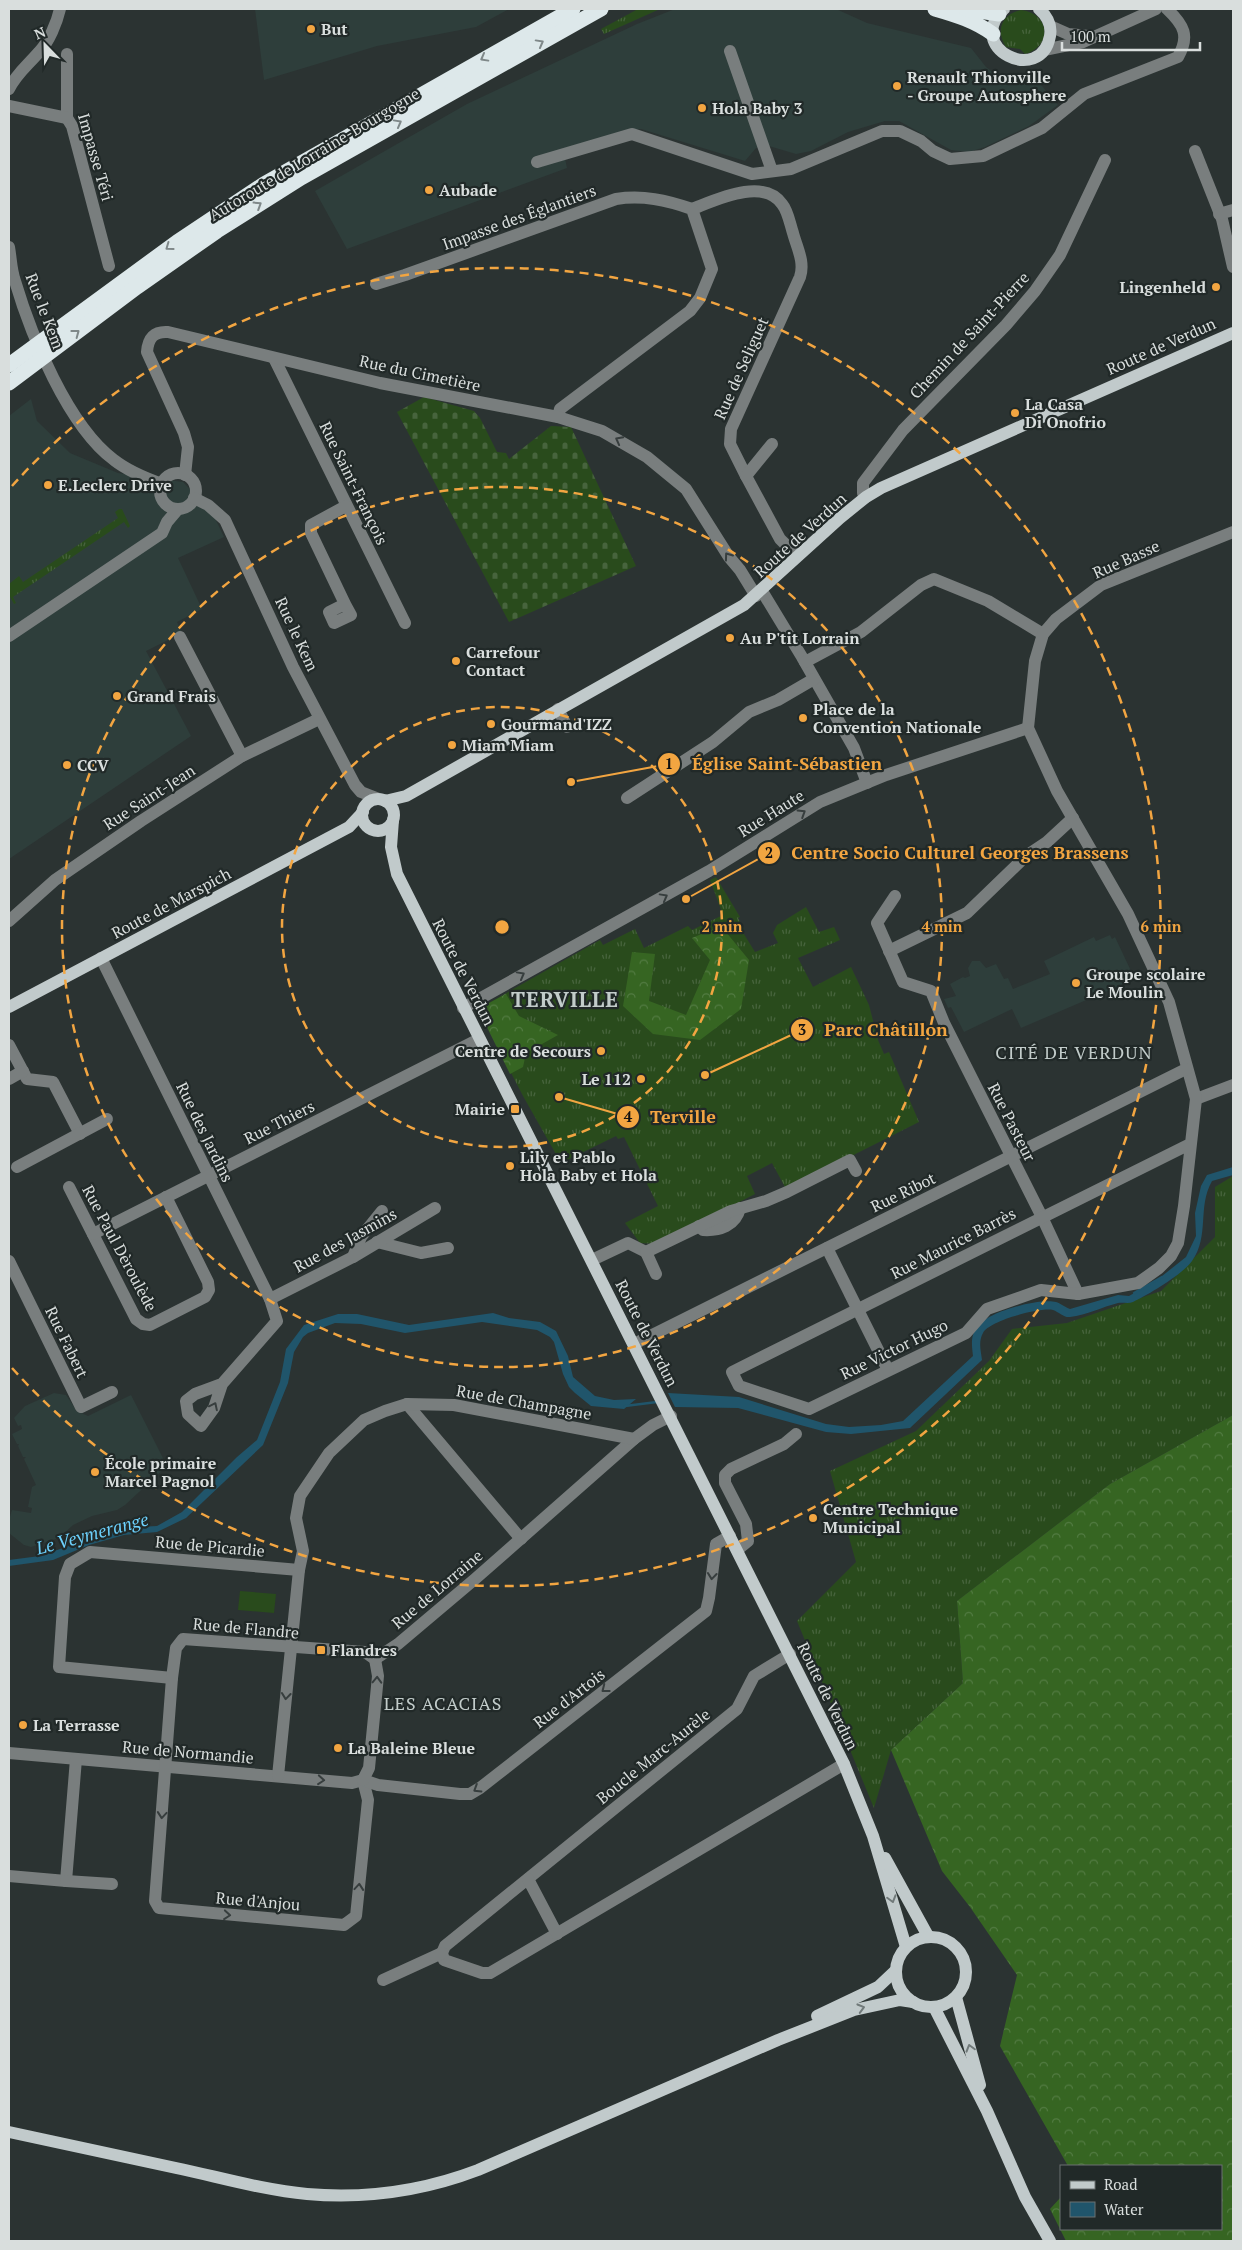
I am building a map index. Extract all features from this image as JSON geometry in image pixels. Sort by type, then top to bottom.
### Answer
[{"type":"highway","name":"Autoroute de Lorraine-Bourgogne","points":[[9,365],[176,242],[264,184],[573,9]]},
{"type":"highway","name":"Autoroute de Lorraine-Bourgogne","points":[[9,383],[137,287],[217,231],[301,178],[602,9]]},
{"type":"highway","points":[[561,31],[614,9]]},
{"type":"highway","points":[[935,9],[964,18],[980,25],[993,34]]},
{"type":"highway","points":[[966,9],[1001,11]]},
{"type":"main road","points":[[1001,11],[993,27],[995,44],[1008,58],[1027,60],[1044,50],[1050,39],[1050,26],[1040,9]]},
{"type":"main road","name":"Route de Verdun","points":[[382,800],[406,796],[744,606],[797,556],[866,497],[890,484],[1233,333]]},
{"type":"main road","name":"Route de Verdun","points":[[406,796],[393,818],[391,846],[397,874],[463,1008],[654,1382],[844,1764],[873,1836],[906,1947]]},
{"type":"main road","points":[[372,829],[387,828],[393,818],[392,807],[382,800],[370,801],[363,810],[363,820],[372,829],[391,846]]},
{"type":"main road","name":"Route de Marspich","points":[[9,1007],[348,827],[363,810]]},
{"type":"main road","name":"Route de Marspich","points":[[348,827],[372,829]]},
{"type":"main road","name":"Route de Verdun","points":[[873,1836],[928,1936]]},
{"type":"main road","points":[[9,2132],[306,2194],[362,2195],[415,2190],[450,2181],[854,2010],[900,2000],[923,2006],[942,2006],[956,1997],[962,1988],[966,1978],[966,1967],[963,1957],[949,1941],[928,1936],[916,1939],[900,1954],[895,1971],[878,1987],[719,2066]]},
{"type":"main road","points":[[895,1971],[900,1989],[913,2002]]},
{"type":"main road","points":[[956,1997],[988,2112]]},
{"type":"main road","points":[[934,2007],[988,2112],[1025,2197],[1050,2241]]},
{"type":"street","points":[[9,89],[14,77],[41,50],[58,18],[60,9]]},
{"type":"street","points":[[1044,50],[1083,42],[1156,9]]},
{"type":"street","points":[[537,162],[632,134],[752,174],[791,169],[882,131],[900,131],[950,159],[983,156],[1042,128],[1084,94],[1178,57],[1185,45],[1185,34],[1181,24],[1167,9]]},
{"type":"street","points":[[1050,26],[1068,34],[1094,36]]},
{"type":"street","points":[[730,51],[772,171]]},
{"type":"street","name":"Impasse Téri","points":[[67,54],[67,118],[72,126],[109,266]]},
{"type":"street","points":[[9,106],[67,118]]},
{"type":"street","points":[[1195,151],[1219,214],[1233,267]]},
{"type":"street","name":"Chemin de Saint-Pierre","points":[[866,497],[863,493],[863,483],[903,430],[1006,325],[1049,272],[1060,255],[1105,160]]},
{"type":"street","name":"Rue de Seliguet","points":[[692,209],[741,191],[758,192],[775,197],[783,204],[786,211],[802,264],[802,271],[731,429],[730,444],[780,539],[797,556]]},
{"type":"street","name":"Impasse des Églantiers","points":[[376,284],[405,276],[616,199],[653,197],[692,209]]},
{"type":"street","points":[[558,417],[560,409],[695,306],[710,273],[711,262],[692,209]]},
{"type":"street","points":[[1219,214],[1233,210]]},
{"type":"street","name":"Rue le Kem","points":[[9,247],[14,279],[34,334],[76,416],[95,443],[113,460],[129,470],[162,484]]},
{"type":"street","name":"Rue du Cimetière","points":[[185,475],[188,447],[184,433],[147,352],[148,342],[152,336],[159,332],[168,332],[409,389],[558,417],[594,428],[628,445],[686,489],[728,557],[759,593],[805,662],[854,748],[867,783]]},
{"type":"street","name":"Rue Saint-François","points":[[274,358],[405,623]]},
{"type":"street","points":[[746,476],[772,444]]},
{"type":"street","points":[[174,474],[185,475],[194,482],[196,493],[194,498],[187,506],[172,507],[161,495],[162,484],[169,476],[174,474]]},
{"type":"street","name":"Rue le Kem","points":[[194,498],[208,505],[225,520],[319,719],[355,785],[361,792],[363,810]]},
{"type":"street","points":[[346,506],[317,520],[311,526],[311,533],[346,604]]},
{"type":"street","points":[[9,636],[162,533],[172,507]]},
{"type":"street","name":"Rue Basse","points":[[1043,634],[1056,620],[1101,585],[1233,532]]},
{"type":"street","points":[[805,662],[861,632],[921,585],[934,579],[988,601],[1043,634],[1035,661],[1028,728],[1051,780],[1128,914],[1169,1002],[1186,1069],[1196,1099],[1233,1085]]},
{"type":"street","points":[[180,637],[242,756]]},
{"type":"street","points":[[627,798],[713,742],[749,712],[778,700],[814,679]]},
{"type":"street","points":[[558,709],[567,727]]},
{"type":"street","name":"Rue Saint-Jean","points":[[9,921],[55,880],[242,756],[319,719]]},
{"type":"street","name":"Rue Haute","points":[[463,1008],[709,871],[820,802],[867,783],[1028,728]]},
{"type":"street","points":[[361,792],[382,800]]},
{"type":"street","points":[[895,896],[877,923],[889,951],[967,913],[1026,856],[1047,842],[1073,818]]},
{"type":"street","name":"Rue Pasteur","points":[[889,951],[903,982],[931,991],[944,1023],[1042,1217],[1078,1294]]},
{"type":"street","name":"Rue des Jardins","points":[[101,958],[270,1299],[277,1321],[222,1384]]},
{"type":"street","name":"Rue Thiers","points":[[93,1234],[479,1039]]},
{"type":"street","points":[[9,1045],[27,1079],[53,1082],[80,1134]]},
{"type":"street","name":"Rue Ribot","points":[[634,1344],[1186,1069]]},
{"type":"street","points":[[9,1079],[23,1071]]},
{"type":"street","name":"Rue Victor Hugo","points":[[732,1372],[738,1386],[809,1409],[966,1333],[987,1309],[1041,1290],[1078,1294],[1138,1284],[1171,1256],[1178,1243],[1196,1099]]},
{"type":"street","points":[[17,1167],[107,1119]]},
{"type":"street","name":"Rue Maurice Barrès","points":[[732,1372],[1190,1144]]},
{"type":"street","points":[[646,1252],[740,1208],[766,1201],[787,1192],[850,1160],[856,1171]]},
{"type":"street","name":"Rue Paul Dèroulède","points":[[69,1187],[136,1319],[143,1324],[150,1325],[205,1297],[210,1290],[208,1282],[166,1197]]},
{"type":"street","name":"Rue des Jasmins","points":[[270,1299],[353,1257],[435,1208]]},
{"type":"street","points":[[353,1257],[361,1237],[382,1211]]},
{"type":"street","points":[[377,1242],[421,1253],[448,1248]]},
{"type":"street","points":[[592,1260],[628,1243],[646,1252],[656,1274]]},
{"type":"street","points":[[827,1248],[888,1370]]},
{"type":"street","name":"Rue Fabert","points":[[9,1261],[81,1407],[112,1392]]},
{"type":"street","points":[[407,1404],[521,1539]]},
{"type":"street","name":"Rue de Champagne","points":[[278,1776],[299,1570],[303,1551],[296,1518],[300,1496],[308,1481],[329,1453],[364,1420],[407,1404],[454,1405],[634,1439]]},
{"type":"street","name":"Rue de Lorraine","points":[[375,1659],[398,1644],[634,1439],[653,1425],[671,1416]]},
{"type":"street","points":[[737,1550],[748,1541],[746,1524],[724,1482],[725,1475],[731,1469],[784,1444],[796,1434]]},
{"type":"street","name":"Rue d'Artois","points":[[363,1780],[378,1785],[460,1794],[470,1794],[480,1788],[706,1611],[716,1544],[730,1536]]},
{"type":"street","name":"Rue de Picardie","points":[[172,1678],[59,1667],[65,1577],[70,1564],[90,1552],[299,1570]]},
{"type":"street","name":"Rue de Flandre","points":[[166,1766],[176,1648],[183,1639],[365,1652],[375,1659]]},
{"type":"street","name":"Boucle Marc-Aurèle","points":[[383,1980],[442,1953],[445,1946],[737,1710],[754,1676],[790,1654]]},
{"type":"street","points":[[363,1780],[369,1768],[378,1676],[375,1659]]},
{"type":"street","name":"Rue de Normandie","points":[[9,1753],[352,1783],[363,1780]]},
{"type":"street","points":[[66,1881],[76,1759]]},
{"type":"street","points":[[442,1953],[444,1960],[482,1973],[490,1972],[844,1764]]},
{"type":"street","name":"Rue d'Anjou","points":[[166,1766],[155,1901],[159,1908],[344,1925],[356,1916],[368,1800],[363,1780]]},
{"type":"street","points":[[9,1876],[112,1884]]},
{"type":"street","points":[[528,1879],[557,1934]]},
{"type":"shaded area","points":[[255,9],[509,9],[476,27],[377,46],[264,80]]},
{"type":"shaded area","points":[[675,9],[836,9],[867,23],[971,48],[986,67],[1000,78],[1026,84],[1037,80],[1058,105],[1029,126],[985,147],[969,152],[951,150],[899,121],[885,121],[848,132],[811,151],[796,154],[769,146],[756,148],[745,161],[641,129],[625,130],[563,149],[567,168],[347,249],[315,191],[467,104],[637,24]]},
{"type":"shaded area","points":[[31,399],[37,421],[70,453],[118,473],[183,482],[212,512],[224,537],[178,558],[202,609],[177,622],[182,633],[146,651],[191,736],[9,859],[9,416]]},
{"type":"shaded area","name":"Groupe scolaire Le Moulin","points":[[1110,935],[1112,939],[1115,937],[1131,971],[1128,973],[1129,976],[1124,979],[1126,983],[1021,1028],[1012,1009],[964,1032],[951,1007],[948,1008],[944,999],[956,996],[950,984],[963,977],[970,976],[968,968],[972,961],[980,961],[986,968],[996,964],[1004,979],[1008,978],[1013,989],[1050,974],[1044,961],[1094,937],[1096,941]]},
{"type":"shaded area","name":"École primaire Marcel Pagnol","points":[[54,1393],[66,1395],[77,1411],[88,1416],[131,1395],[167,1466],[125,1505],[117,1510],[92,1516],[73,1525],[59,1538],[31,1547],[24,1545],[9,1533],[9,1520],[12,1510],[31,1513],[32,1508],[28,1507],[32,1487],[36,1485],[24,1459],[26,1457],[23,1457],[18,1446],[19,1444],[17,1444],[12,1434],[22,1429],[21,1425],[18,1426],[14,1418],[25,1406]]},
{"type":"green space","points":[[638,9],[660,9],[604,34],[601,29]]},
{"type":"green space","points":[[1021,10],[1031,12],[1038,17],[1044,30],[1044,37],[1040,44],[1034,50],[1025,54],[1020,49],[1006,47],[1001,35],[1002,24],[1005,19],[1014,12]]},
{"type":"green space","points":[[424,397],[474,411],[480,418],[497,452],[506,453],[509,459],[551,426],[571,427],[636,566],[509,622],[397,412]]},
{"type":"green space","points":[[122,509],[130,526],[128,528],[124,522],[13,597],[16,603],[14,604],[9,595],[9,584],[19,576],[23,582],[118,518],[115,512]]},
{"type":"green space","points":[[716,877],[740,917],[738,918],[744,929],[742,931],[755,952],[778,943],[773,933],[777,925],[806,907],[819,932],[834,927],[840,940],[798,958],[813,987],[851,967],[869,1005],[878,1040],[884,1054],[889,1052],[919,1122],[786,1189],[772,1163],[747,1176],[755,1194],[658,1244],[640,1243],[625,1223],[658,1206],[624,1137],[618,1139],[616,1136],[561,1163],[523,1096],[478,1009],[600,940],[603,945],[635,929],[644,948],[688,926],[692,930],[723,915],[710,880]]},
{"type":"green space","points":[[721,926],[749,960],[741,1009],[700,1040],[653,1034],[623,1006],[632,952],[655,954],[649,1001],[686,1015],[710,960],[692,938]]},
{"type":"green space","points":[[506,994],[519,1016],[558,1035],[526,1053],[523,1067],[510,1074],[478,1009]]},
{"type":"green space","points":[[1233,1176],[1233,1415],[1110,1484],[957,1601],[963,1683],[891,1750],[874,1808],[797,1621],[856,1562],[830,1471],[916,1431],[989,1361],[1012,1329],[1067,1323],[1161,1291],[1215,1237],[1215,1187]]},
{"type":"green space","points":[[1233,1415],[1233,2241],[1066,2241],[1060,2230],[1222,2230],[1222,2165],[1067,2165],[1000,2046],[1017,1975],[970,1907],[942,1871],[891,1750],[963,1683],[957,1601],[1110,1484]]},
{"type":"green space","points":[[240,1591],[276,1594],[274,1613],[238,1610]]},
{"type":"green space","points":[[1060,2198],[1060,2229],[1050,2209]]},
{"type":"water","points":[[1233,1167],[1233,1175],[1212,1181],[1205,1201],[1201,1242],[1192,1261],[1181,1272],[1131,1303],[1118,1303],[1070,1317],[1053,1310],[1037,1311],[1015,1316],[987,1328],[981,1336],[982,1360],[910,1428],[851,1434],[826,1432],[738,1408],[675,1407],[668,1393],[739,1397],[826,1424],[849,1427],[881,1425],[903,1421],[973,1356],[973,1334],[983,1321],[991,1316],[1014,1307],[1048,1301],[1056,1302],[1070,1309],[1118,1295],[1129,1296],[1157,1280],[1186,1257],[1196,1236],[1195,1213],[1201,1186],[1207,1175]]},
{"type":"water","points":[[493,1313],[509,1318],[540,1322],[556,1331],[568,1356],[573,1377],[595,1396],[614,1400],[636,1399],[624,1409],[591,1406],[569,1387],[563,1374],[554,1342],[550,1337],[537,1330],[482,1322],[405,1333],[361,1324],[335,1323],[308,1333],[303,1337],[294,1352],[288,1383],[263,1445],[186,1518],[157,1532],[124,1535],[89,1545],[53,1560],[9,1566],[9,1560],[40,1556],[120,1528],[157,1526],[182,1512],[237,1457],[257,1440],[280,1382],[286,1349],[304,1325],[338,1314],[357,1314],[409,1325]]},
{"type":"waterway","name":"Le Veymerange","points":[[1134,1293],[1162,1277]]},
{"type":"waterway","name":"Le Veymerange","points":[[625,1406],[657,1402]]},
{"type":"place","name":"But","points":[[311,29]]},
{"type":"place","name":"Renault Thionville - Groupe Autosphere","points":[[897,86]]},
{"type":"place","name":"Hola Baby 3","points":[[702,108]]},
{"type":"place","name":"Aubade","points":[[429,190]]},
{"type":"place","name":"Lingenheld","points":[[1216,287]]},
{"type":"place","name":"La Casa Di Onofrio","points":[[1015,413]]},
{"type":"place","name":"E.Leclerc Drive","points":[[48,485]]},
{"type":"place","name":"Au P'tit Lorrain","points":[[730,638]]},
{"type":"place","name":"Carrefour Contact","points":[[456,661]]},
{"type":"place","name":"Grand Frais","points":[[117,696]]},
{"type":"place","name":"Place de la Convention Nationale","points":[[803,718]]},
{"type":"place","name":"Gourmand'IZZ","points":[[491,724]]},
{"type":"place","name":"Miam Miam","points":[[452,745]]},
{"type":"place","name":"CCV","points":[[67,765]]},
{"type":"place","name":"Église Saint-Sébastien","points":[[571,782]]},
{"type":"place","name":"Centre Socio Culturel Georges Brassens","points":[[686,899]]},
{"type":"place","name":"Groupe scolaire Le Moulin","points":[[1076,983]]},
{"type":"place","name":"Centre de Secours","points":[[601,1051]]},
{"type":"place","name":"Parc Châtillon","points":[[705,1075]]},
{"type":"place","name":"Le 112","points":[[641,1079]]},
{"type":"place","name":"Terville","points":[[559,1097]]},
{"type":"place","name":"Mairie","points":[[515,1109]]},
{"type":"place","name":"Lily et Pablo Hola Baby et Hola","points":[[510,1166]]},
{"type":"place","name":"École primaire Marcel Pagnol","points":[[95,1472]]},
{"type":"place","name":"Centre Technique Municipal","points":[[813,1518]]},
{"type":"place","name":"Flandres","points":[[321,1650]]},
{"type":"place","name":"La Terrasse","points":[[23,1725]]},
{"type":"place","name":"La Baleine Bleue","points":[[338,1748]]},
{"type":"district","name":"TERVILLE","points":[[565,999]]},
{"type":"district","name":"CITÉ DE VERDUN","points":[[1074,1052]]},
{"type":"district","name":"LES ACACIAS","points":[[443,1703]]}]
